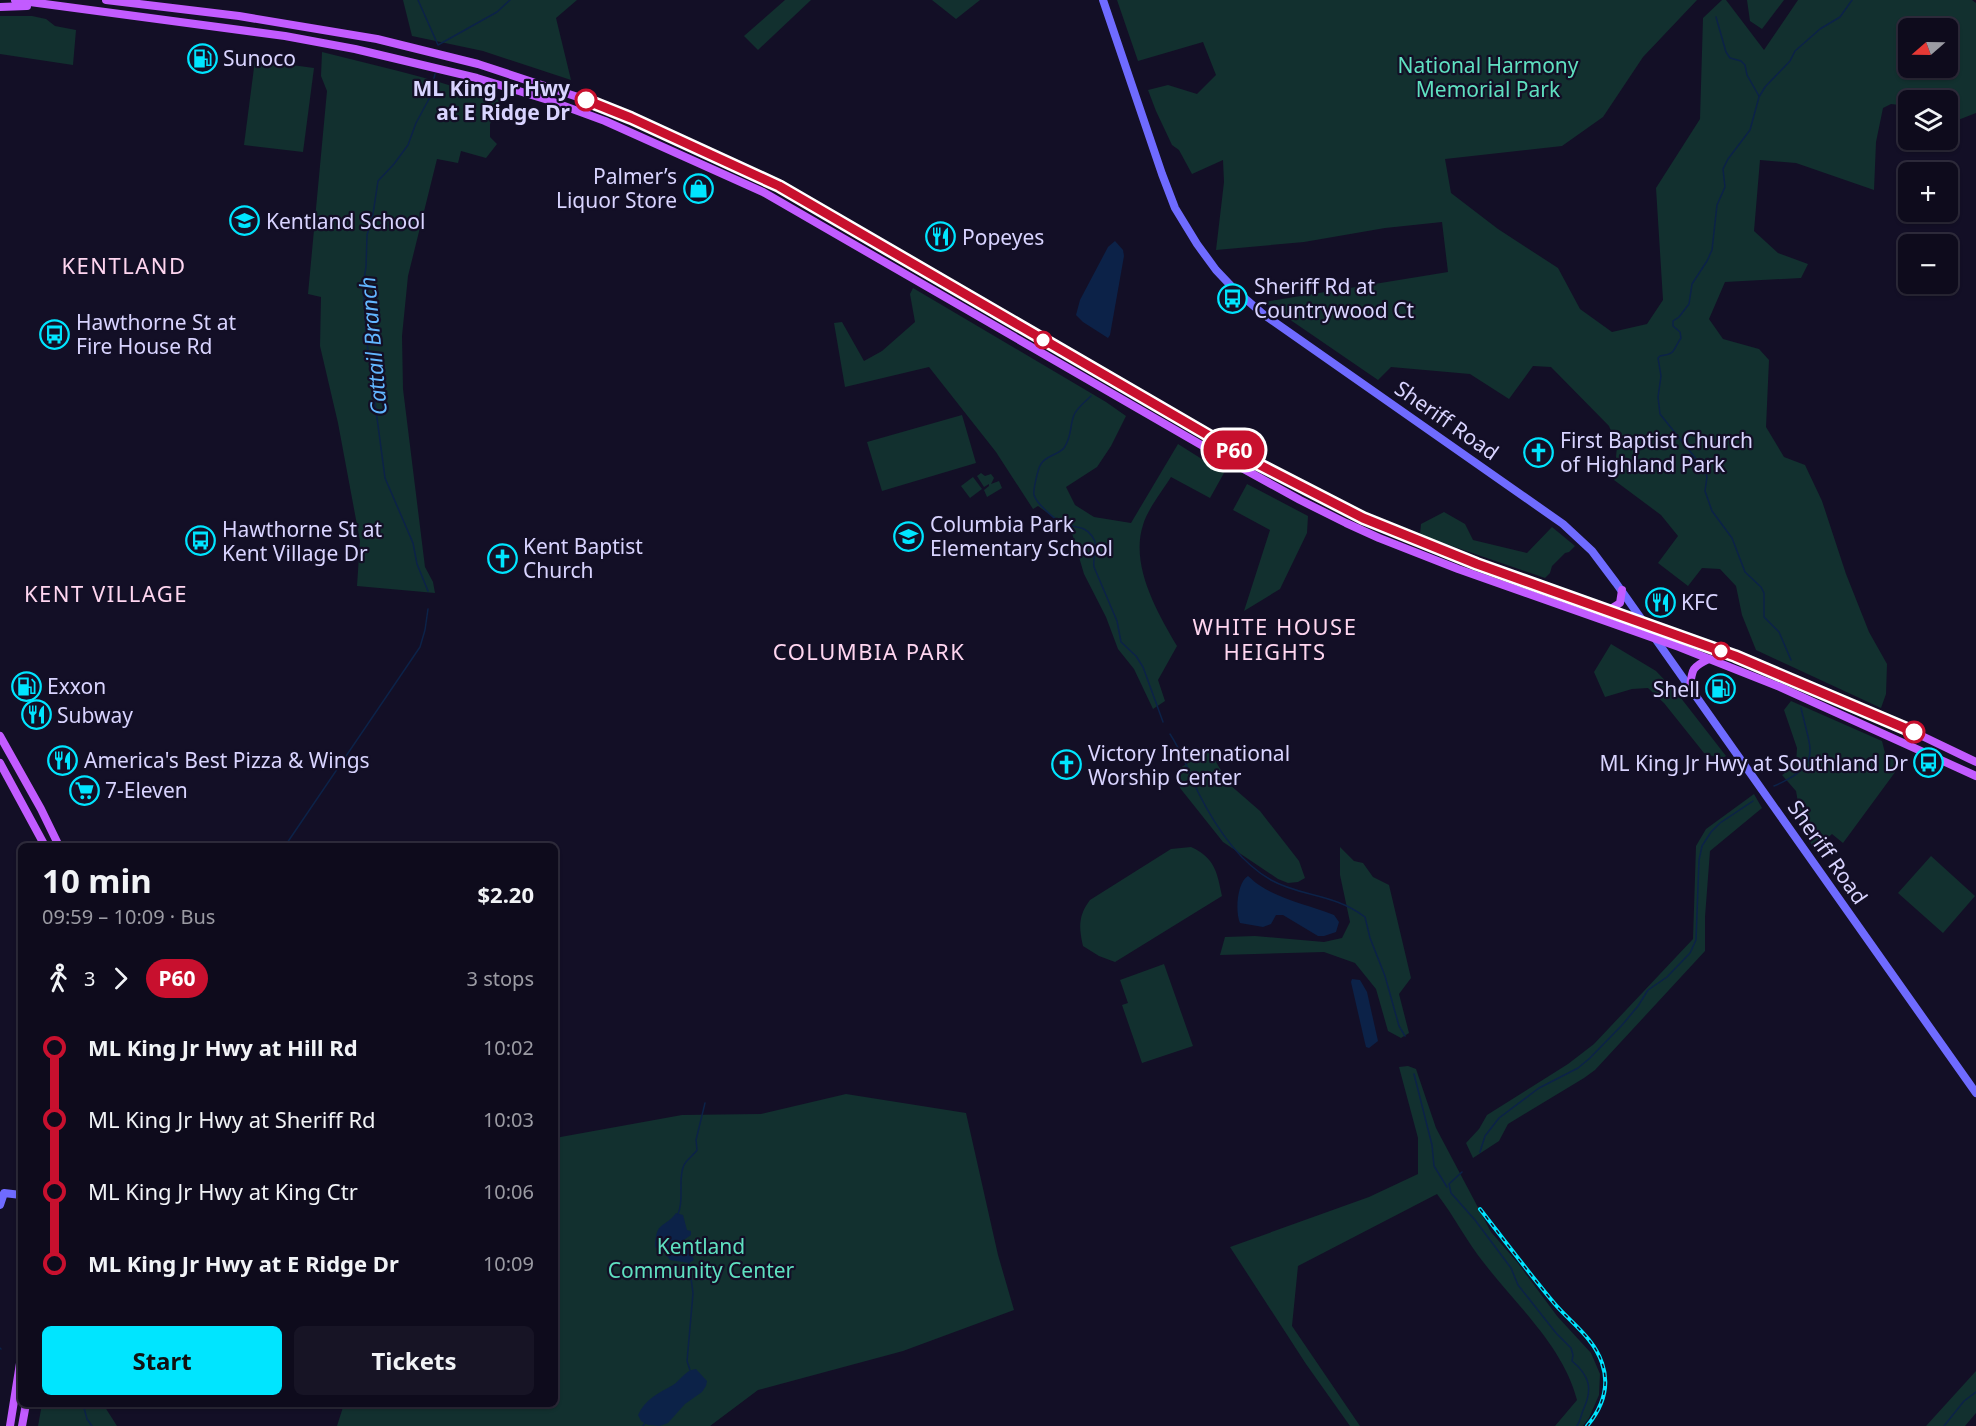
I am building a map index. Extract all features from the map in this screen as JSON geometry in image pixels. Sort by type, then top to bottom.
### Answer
[{"type":"main road","points":[[15,0],[285,36],[355,49],[477,78],[605,121],[771,196],[1153,418],[1267,483],[1328,514],[1379,538],[1458,569],[1657,639],[1793,692],[1976,776]]},
{"type":"main road","points":[[106,0],[239,16],[377,39],[478,64],[604,107],[779,186],[1236,451],[1334,504],[1444,552],[1735,656],[1807,685],[1976,762]]},
{"type":"main road","name":"Sheriff Road","points":[[1103,0],[1172,201],[1197,244],[1226,282],[1255,308],[1290,334],[1563,524],[1592,551],[1657,639],[1976,1093]]},
{"type":"main road","points":[[0,7],[64,6]]},
{"type":"main road","points":[[1609,610],[1620,603],[1622,590]]},
{"type":"main road","points":[[1690,687],[1692,671],[1696,665],[1709,659]]},
{"type":"main road","points":[[0,736],[58,843]]},
{"type":"main road","points":[[0,763],[43,843]]},
{"type":"main road","points":[[0,1205],[4,1193],[18,1195]]},
{"type":"main road","points":[[10,1426],[18,1376]]},
{"type":"main road","points":[[22,1426],[25,1407]]},
{"type":"green space","points":[[403,0],[577,0],[556,18],[571,80],[483,51],[412,36]]},
{"type":"green space","points":[[785,0],[811,0],[758,50],[744,36]]},
{"type":"green space","points":[[932,0],[980,0],[956,19]]},
{"type":"green space","name":"National Harmony Memorial Park","points":[[1117,0],[1697,0],[1643,57],[1603,117],[1562,146],[1445,159],[1451,193],[1498,229],[1558,268],[1580,309],[1612,332],[1647,324],[1663,300],[1656,188],[1700,119],[1703,18],[1722,0],[1726,0],[1764,50],[1798,0],[1972,0],[1976,3],[1976,113],[1958,120],[1958,90],[1898,90],[1898,105],[1891,104],[1883,108],[1876,142],[1874,190],[1796,163],[1760,160],[1754,231],[1778,253],[1808,264],[1801,278],[1725,282],[1709,319],[1723,339],[1759,349],[1769,360],[1766,427],[1784,457],[1805,465],[1822,501],[1846,574],[1869,632],[1887,664],[1886,694],[1881,708],[1756,650],[1742,615],[1736,586],[1720,569],[1702,568],[1688,586],[1658,563],[1678,536],[1661,515],[1614,480],[1617,446],[1609,426],[1551,367],[1533,366],[1509,399],[1470,374],[1391,367],[1378,380],[1264,302],[1448,272],[1442,222],[1385,228],[1304,242],[1216,250],[1224,182],[1223,160],[1192,174],[1179,150],[1172,145],[1148,90],[1168,85],[1197,94],[1216,75],[1203,42],[1138,61]]},
{"type":"green space","points":[[1747,0],[1784,0],[1762,29],[1750,21]]},
{"type":"green space","points":[[0,16],[32,16],[46,19],[55,26],[76,30],[73,65],[0,54]]},
{"type":"green space","points":[[322,52],[491,96],[499,101],[490,124],[490,137],[497,144],[486,158],[461,151],[458,163],[437,159],[408,276],[402,336],[403,389],[425,567],[433,582],[435,593],[357,586],[360,541],[338,423],[320,346],[321,297],[308,294],[327,91],[321,76]]},
{"type":"green space","points":[[255,60],[314,68],[303,152],[244,145]]},
{"type":"green space","points":[[913,288],[1126,416],[1097,467],[1066,487],[1075,505],[1094,517],[1131,523],[1178,444],[1224,473],[1210,498],[1171,477],[1143,525],[1140,556],[1143,572],[1154,603],[1177,646],[1158,680],[1165,701],[1153,709],[1134,669],[1118,649],[1106,617],[1084,574],[1071,530],[1038,506],[1033,509],[996,452],[929,367],[845,387],[834,323],[842,322],[864,361],[882,351],[915,322],[910,294]]},
{"type":"green space","points":[[962,415],[976,463],[882,491],[867,442]]},
{"type":"green space","points":[[981,473],[985,476],[991,474],[994,478],[991,484],[999,481],[1002,488],[987,497],[984,490],[989,484],[984,487],[977,476]]},
{"type":"green space","points":[[973,477],[982,489],[970,498],[961,486]]},
{"type":"green space","points":[[1247,484],[1308,516],[1307,533],[1280,589],[1244,611],[1270,530],[1233,510]]},
{"type":"green space","points":[[1444,512],[1465,524],[1473,540],[1527,553],[1552,527],[1575,546],[1552,566],[1545,578],[1420,535],[1421,524]]},
{"type":"green space","points":[[1611,644],[1656,671],[1677,693],[1726,756],[1721,759],[1704,753],[1664,703],[1648,688],[1632,689],[1605,697],[1594,672]]},
{"type":"green space","points":[[1791,701],[1882,741],[1885,753],[1904,760],[1843,843],[1832,834],[1814,850],[1802,825],[1796,791],[1782,775],[1796,765],[1797,748],[1784,710]]},
{"type":"green space","points":[[1209,750],[1229,784],[1260,811],[1299,861],[1305,878],[1298,882],[1288,883],[1278,879],[1223,842],[1180,788],[1177,772],[1180,768]]},
{"type":"green space","points":[[1754,794],[1762,808],[1710,851],[1705,951],[1595,1070],[1508,1124],[1499,1141],[1473,1158],[1466,1143],[1479,1129],[1487,1115],[1568,1064],[1594,1044],[1693,939],[1696,846],[1706,829]]},
{"type":"green space","points":[[1191,847],[1205,856],[1214,867],[1222,896],[1115,962],[1083,946],[1080,922],[1083,911],[1090,900],[1171,849]]},
{"type":"green space","points":[[1340,847],[1354,861],[1363,863],[1373,877],[1389,885],[1411,978],[1399,994],[1409,1033],[1401,1038],[1388,1031],[1376,989],[1355,963],[1324,952],[1220,955],[1225,937],[1255,936],[1324,942],[1342,938],[1350,922],[1340,875]]},
{"type":"green space","points":[[1931,856],[1975,896],[1943,933],[1898,893]]},
{"type":"green space","points":[[1164,964],[1193,1046],[1142,1063],[1122,1005],[1128,1003],[1120,980]]},
{"type":"green space","points":[[1408,1066],[1416,1069],[1436,1128],[1491,1232],[1517,1262],[1557,1316],[1591,1353],[1600,1374],[1599,1395],[1583,1426],[1555,1426],[1577,1400],[1561,1362],[1538,1327],[1478,1255],[1437,1194],[1298,1266],[1292,1326],[1360,1426],[1350,1426],[1306,1364],[1230,1247],[1369,1197],[1418,1174],[1418,1138],[1399,1067]]},
{"type":"green space","name":"Kentland Community Center","points":[[846,1094],[966,1113],[998,1255],[1014,1310],[903,1351],[758,1390],[710,1426],[337,1426],[343,1407],[558,1407],[558,1137],[682,1115],[761,1114]]},
{"type":"green space","points":[[1976,1371],[1976,1413],[1965,1426],[1926,1426]]},
{"type":"green space","points":[[41,1407],[105,1407],[117,1426],[38,1426]]},
{"type":"water","points":[[1115,241],[1123,250],[1124,256],[1108,338],[1076,315],[1080,300],[1108,247]]},
{"type":"water","points":[[1248,876],[1276,895],[1334,915],[1339,922],[1336,932],[1318,936],[1283,915],[1276,915],[1271,924],[1263,927],[1240,923],[1238,918],[1239,891],[1244,879]]},
{"type":"water","points":[[1352,979],[1360,980],[1367,992],[1378,1041],[1369,1048],[1365,1043]]},
{"type":"water","points":[[676,1213],[683,1215],[687,1230],[691,1231],[691,1235],[684,1240],[683,1244],[689,1249],[694,1260],[689,1263],[670,1260],[665,1253],[655,1247],[659,1229]]},
{"type":"water","points":[[696,1369],[707,1381],[702,1392],[685,1404],[668,1423],[660,1426],[648,1425],[641,1421],[638,1415],[648,1401],[673,1385],[689,1371]]},
{"type":"waterway","points":[[418,0],[438,45],[497,12],[510,0]]},
{"type":"waterway","points":[[1791,660],[1779,632],[1764,617],[1764,593],[1761,587],[1745,572],[1732,538],[1712,511],[1705,491],[1707,477],[1705,470],[1660,414],[1658,397],[1661,376],[1658,358],[1671,353],[1681,338],[1680,332],[1673,326],[1673,321],[1689,304],[1692,284],[1712,250],[1717,205],[1725,187],[1723,169],[1750,130],[1759,97],[1765,87],[1790,61],[1795,51],[1820,29],[1840,17],[1852,0]]},
{"type":"waterway","points":[[1716,17],[1726,52],[1730,58],[1741,61],[1745,65],[1747,75],[1759,96]]},
{"type":"waterway","name":"Cattail Branch","points":[[428,591],[417,564],[413,543],[385,478],[367,343],[363,285],[367,235],[378,181],[408,145],[416,123],[429,99],[435,74]]},
{"type":"waterway","points":[[1091,396],[1075,413],[1069,439],[1064,448],[1045,459],[1041,464],[1034,495],[1042,507],[1056,519],[1064,524],[1086,530],[1092,536],[1096,547],[1094,567],[1117,621],[1121,642],[1136,656],[1143,667],[1163,722]]},
{"type":"waterway","name":"Cattail Branch","points":[[287,843],[420,647],[428,609]]},
{"type":"waterway","points":[[1774,786],[1800,771],[1807,764],[1810,756],[1810,746],[1801,708]]},
{"type":"waterway","points":[[1170,734],[1212,817],[1228,841],[1248,863],[1271,880],[1294,890],[1341,903],[1365,917],[1399,1026],[1405,1036]]},
{"type":"waterway","points":[[1480,1152],[1485,1136],[1499,1118],[1539,1088],[1578,1068],[1590,1058],[1623,1024],[1648,990],[1667,977],[1690,953],[1696,940],[1699,860],[1702,846],[1720,823],[1753,801]]},
{"type":"waterway","points":[[1414,1074],[1432,1145],[1434,1166],[1447,1187]]},
{"type":"waterway","points":[[678,1214],[681,1202],[682,1170],[697,1150],[696,1140],[705,1103]]},
{"type":"waterway","points":[[1462,1172],[1449,1184],[1451,1193],[1475,1220],[1511,1268],[1518,1285],[1556,1333],[1571,1348],[1572,1361],[1586,1377],[1589,1388],[1587,1401],[1577,1426]]},
{"type":"waterway","points":[[689,1263],[693,1293],[687,1361],[690,1370]]},
{"type":"waterway","points":[[1944,1426],[1964,1401],[1976,1392]]},
{"type":"waterway","points":[[84,1407],[87,1419],[92,1426]]},
{"type":"railway","points":[[1480,1209],[1544,1291],[1588,1338],[1598,1354],[1604,1372],[1605,1388],[1597,1412],[1587,1426]]},
{"type":"bus line","name":"P60","points":[[586,100],[631,118],[779,186],[1256,463],[1363,518],[1444,552],[1735,656],[1914,732]]},
{"type":"place","name":"Sunoco","points":[[202,58]]},
{"type":"place","name":"ML King Jr Hwy at E Ridge Dr","points":[[586,100]]},
{"type":"place","name":"Palmer’s Liquor Store","points":[[698,188]]},
{"type":"place","name":"Kentland School","points":[[245,221]]},
{"type":"place","name":"Popeyes","points":[[941,237]]},
{"type":"place","name":"Sheriff Rd at Countrywood Ct","points":[[1233,298]]},
{"type":"place","name":"Hawthorne St at Fire House Rd","points":[[55,334]]},
{"type":"place","name":"First Baptist Church of Highland Park","points":[[1539,452]]},
{"type":"place","name":"Columbia Park Elementary School","points":[[909,536]]},
{"type":"place","name":"Hawthorne St at Kent Village Dr","points":[[201,541]]},
{"type":"place","name":"Kent Baptist Church","points":[[502,558]]},
{"type":"place","name":"KFC","points":[[1660,602]]},
{"type":"place","name":"Exxon","points":[[26,686]]},
{"type":"place","name":"Shell","points":[[1721,689]]},
{"type":"place","name":"Subway","points":[[36,715]]},
{"type":"place","name":"America's Best Pizza & Wings","points":[[63,760]]},
{"type":"place","name":"ML King Jr Hwy at Southland Dr","points":[[1929,763]]},
{"type":"place","name":"Victory International Worship Center","points":[[1067,765]]},
{"type":"place","name":"7-Eleven","points":[[84,790]]},
{"type":"district","name":"KENTLAND","points":[[124,265]]},
{"type":"district","name":"KENT VILLAGE","points":[[106,593]]},
{"type":"district","name":"WHITE HOUSE HEIGHTS","points":[[1275,638]]},
{"type":"district","name":"COLUMBIA PARK","points":[[869,651]]}]
